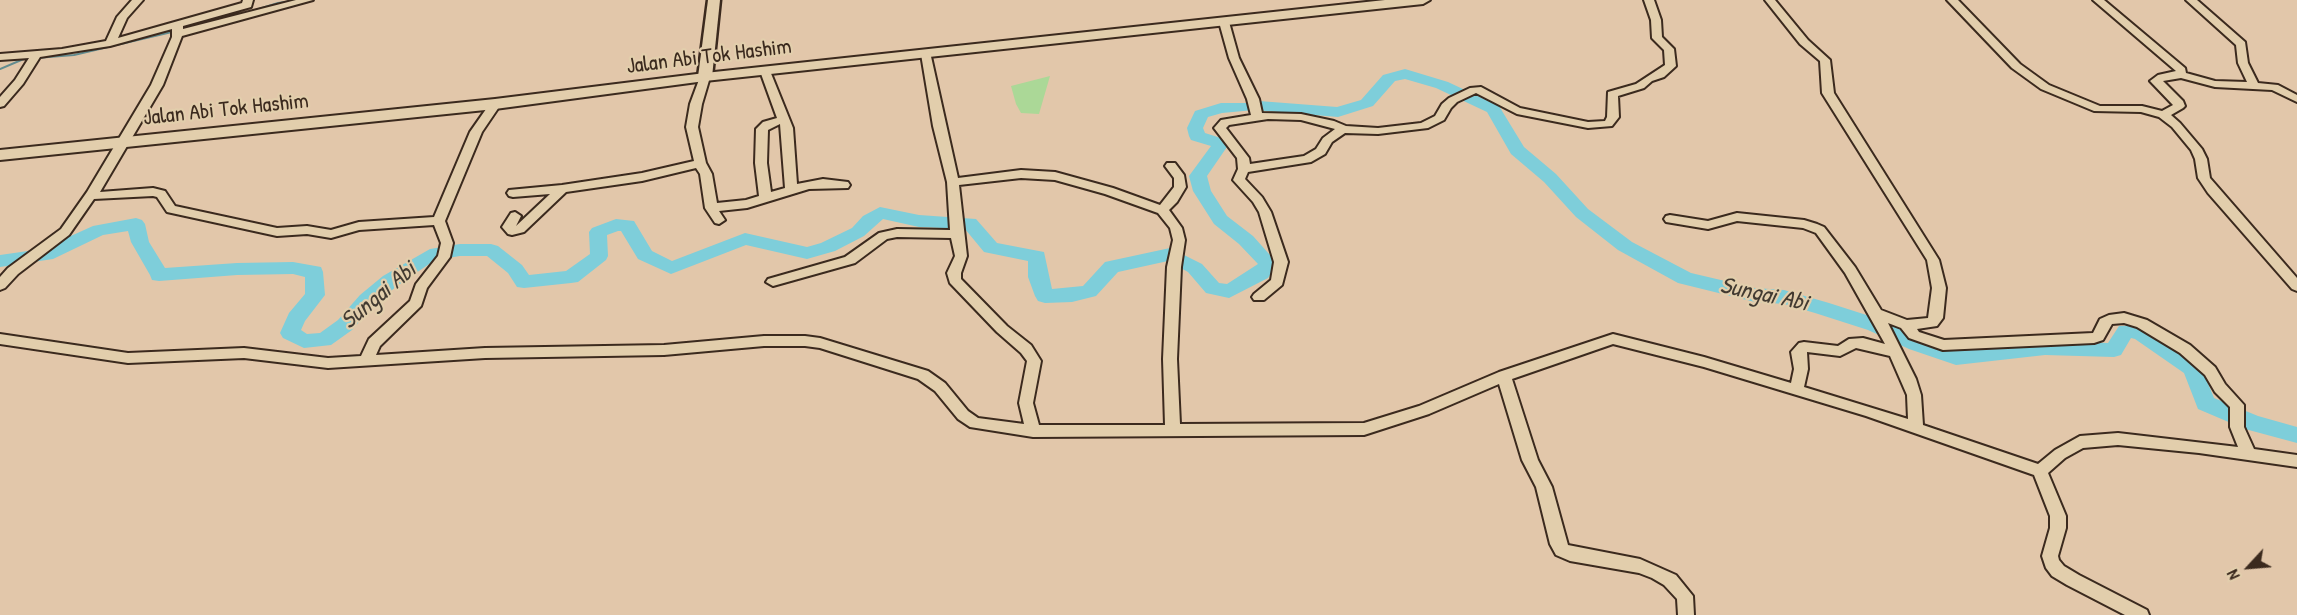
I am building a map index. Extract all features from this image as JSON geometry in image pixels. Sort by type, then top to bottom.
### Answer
[{"type":"main road","name":"Jalan Abi Tok Hashim","points":[[0,155],[495,104],[705,77],[1422,0]]},
{"type":"street","points":[[110,43],[122,17],[138,0]]},
{"type":"street","points":[[178,28],[246,5],[248,0]]},
{"type":"street","points":[[0,57],[35,57],[69,51],[308,0]]},
{"type":"street","points":[[714,0],[705,77],[693,118],[700,163],[706,174],[711,208],[719,220]]},
{"type":"street","points":[[1259,297],[1277,282],[1281,261],[1265,212],[1258,200],[1239,180],[1244,170],[1307,159],[1320,151],[1327,140],[1338,131],[1377,131],[1424,126],[1440,118],[1446,106],[1456,98],[1472,91],[1481,90],[1516,111],[1588,125],[1608,124],[1613,117],[1612,94],[1640,86],[1671,66],[1669,49],[1657,38],[1656,20],[1649,0]]},
{"type":"street","points":[[1770,0],[1804,42],[1826,60],[1827,93],[1925,247],[1936,269],[1939,288],[1936,318],[1932,323],[1906,325],[1876,313]]},
{"type":"street","points":[[1952,0],[2016,66],[2045,87],[2074,97],[2098,109],[2142,109],[2163,115],[2176,125],[2196,149],[2204,178],[2218,198],[2297,286]]},
{"type":"street","points":[[2098,0],[2179,67],[2183,73],[2181,75]]},
{"type":"street","points":[[2191,0],[2241,44],[2243,63],[2254,85]]},
{"type":"street","points":[[1224,22],[1234,58],[1253,99],[1257,116]]},
{"type":"street","points":[[5,279],[65,232],[92,193],[157,84],[178,28]]},
{"type":"street","points":[[926,54],[939,126],[953,182],[961,256],[954,273],[955,280],[1002,329],[1026,349],[1034,361],[1026,403],[1033,431]]},
{"type":"street","points":[[0,104],[19,82],[35,57]]},
{"type":"street","points":[[765,71],[784,120],[791,189]]},
{"type":"street","points":[[2163,115],[2180,104],[2156,80],[2162,77],[2181,75],[2215,84],[2274,87],[2297,99]]},
{"type":"street","points":[[366,361],[374,343],[416,303],[421,287],[444,257],[447,243],[439,221],[476,132],[495,104]]},
{"type":"street","points":[[1244,170],[1243,158],[1220,128],[1225,122],[1257,116],[1301,117],[1330,123],[1346,130]]},
{"type":"street","points":[[766,199],[761,163],[762,129],[767,124],[784,120]]},
{"type":"street","points":[[513,193],[562,189],[642,177],[700,163]]},
{"type":"street","points":[[1162,210],[1173,199],[1180,187],[1180,178],[1171,166]]},
{"type":"street","points":[[953,182],[1021,174],[1054,176],[1162,210],[1176,228],[1179,240],[1170,359],[1173,429]]},
{"type":"street","points":[[711,208],[747,204],[791,189],[823,183],[844,185]]},
{"type":"street","points":[[515,216],[508,227],[512,231],[520,229],[562,189]]},
{"type":"street","points":[[92,193],[98,196],[153,192],[161,194],[171,209],[277,232],[307,230],[331,234],[359,226],[439,221]]},
{"type":"street","points":[[1670,219],[1708,225],[1737,217],[1813,227],[1820,230],[1850,270],[1893,347],[1914,395],[1916,428]]},
{"type":"street","points":[[773,282],[850,260],[884,236],[897,233],[957,230]]},
{"type":"street","points":[[1906,325],[1914,335],[1943,345],[2094,338],[2098,337],[2105,322],[2109,320],[2117,318],[2134,320],[2158,331],[2210,371],[2220,388],[2237,405],[2237,427],[2249,454]]},
{"type":"street","points":[[0,339],[128,358],[227,353],[328,363],[485,353],[664,350],[764,341],[805,341],[820,343],[922,375],[940,387],[963,414],[975,423],[1033,431],[1364,429],[1424,410],[1504,376],[1613,339],[1704,362],[1796,390],[2040,471],[2058,516],[2058,528],[2050,556],[2052,563],[2058,571],[2073,580],[2141,615]]},
{"type":"street","points":[[1796,390],[1801,369],[1798,351],[1804,347],[1840,351],[1854,343],[1863,343],[1893,347]]},
{"type":"street","points":[[1504,376],[1530,460],[1544,487],[1558,544],[1562,550],[1570,554],[1640,566],[1670,579],[1685,596],[1686,615]]},
{"type":"street","points":[[2040,471],[2060,454],[2080,442],[2118,439],[2297,461]]},
{"type":"green space","points":[[1050,76],[1039,114],[1021,113],[1011,86]]},
{"type":"waterway","points":[[249,12],[278,3],[299,0]]},
{"type":"waterway","points":[[36,58],[74,55],[176,31]]},
{"type":"waterway","points":[[0,69],[26,58]]},
{"type":"waterway","name":"Sungai Abi","points":[[1259,106],[1338,112],[1367,103],[1389,78],[1405,74],[1442,85],[1493,109],[1517,150],[1550,178],[1582,213],[1625,246],[1685,278],[1755,295],[1784,297],[1822,308],[1875,325],[1916,344],[1956,358],[2045,348],[2114,350],[2126,331],[2140,332],[2193,369],[2205,403],[2253,423],[2297,435]]},
{"type":"waterway","name":"Sungai Abi","points":[[0,261],[46,255],[99,230],[136,224],[140,242],[159,275],[237,269],[293,268],[314,272],[315,295],[296,318],[290,333],[304,341],[324,340],[345,325],[367,300],[390,281],[430,255],[460,250],[491,250],[515,269],[524,282],[571,277],[599,256],[598,232],[616,225],[628,225],[634,240],[645,255],[671,268],[745,239],[807,253],[828,247],[858,232],[869,220],[880,213],[919,221],[970,223],[991,248],[1037,256],[1038,277],[1045,296],[1072,295],[1089,291],[1112,266],[1141,262],[1170,254],[1195,268],[1213,288],[1229,291],[1261,273],[1269,264],[1246,240],[1220,220],[1202,191],[1198,176],[1221,144],[1197,136],[1195,128],[1201,114],[1221,108],[1248,107]]}]
